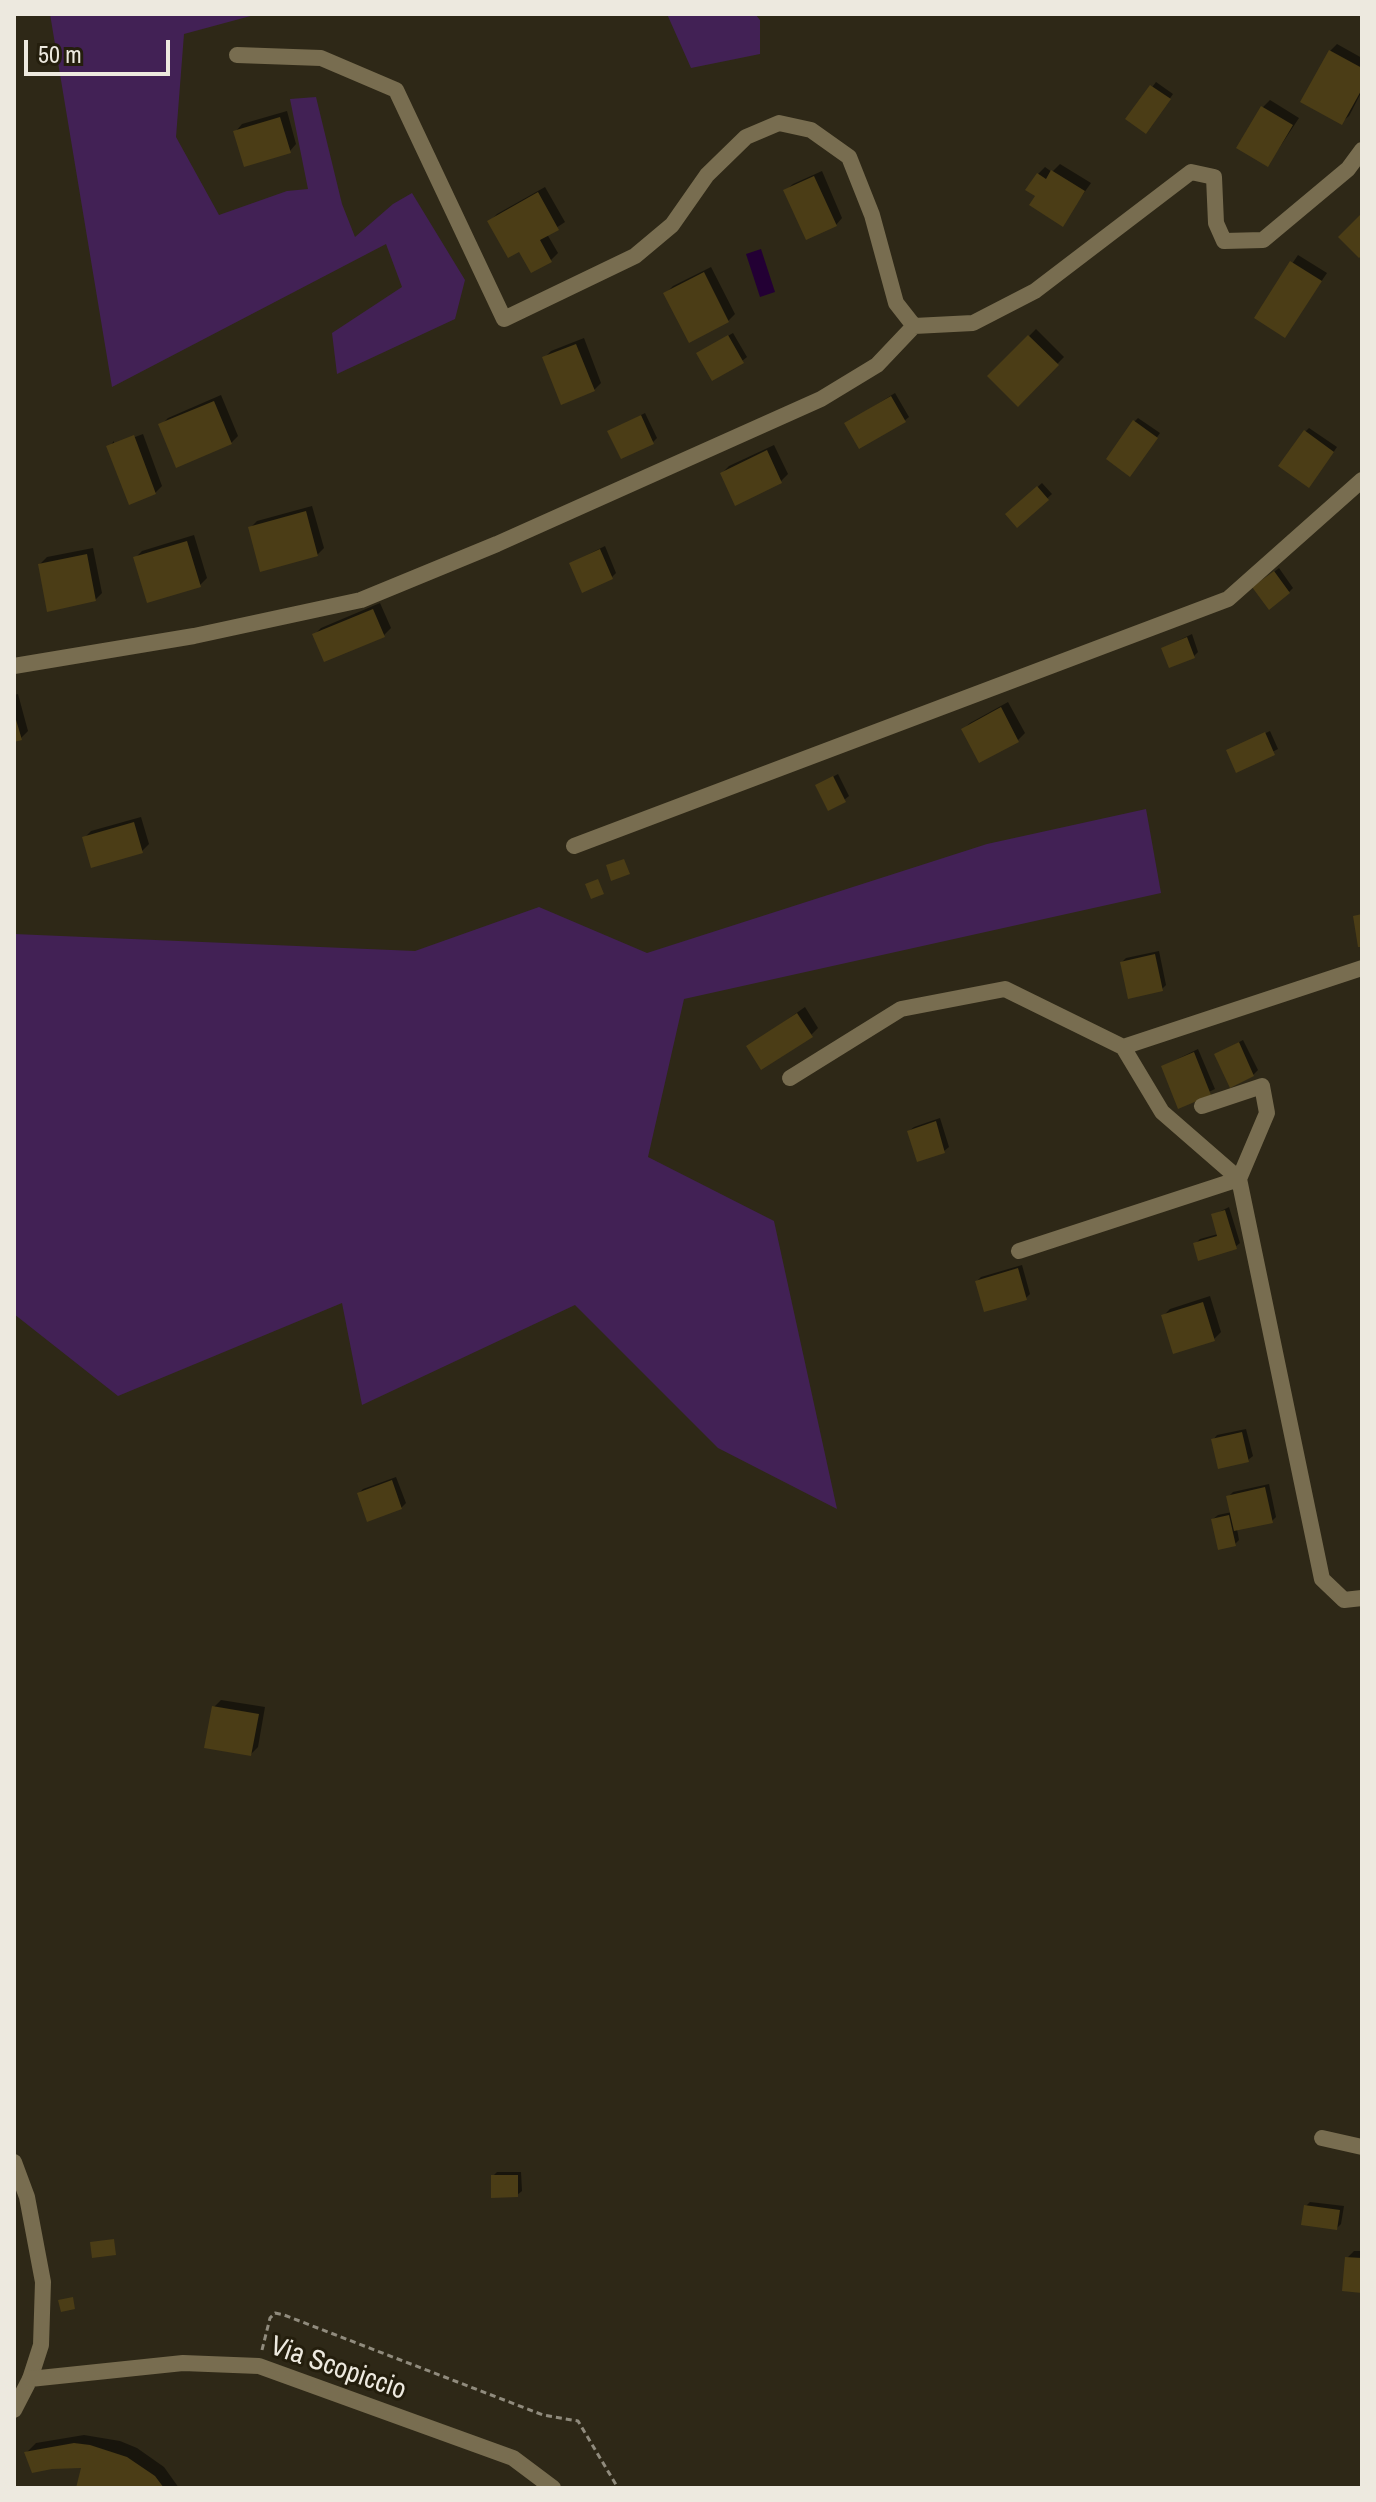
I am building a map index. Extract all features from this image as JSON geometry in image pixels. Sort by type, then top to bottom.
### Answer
[{"type":"street","points":[[237,55],[321,58],[396,90],[504,319],[635,256],[672,225],[707,175],[746,137],[779,123],[811,130],[849,157],[872,215],[896,303],[914,326]]},
{"type":"street","points":[[14,666],[194,636],[361,600],[497,544],[821,399],[877,365],[914,326],[973,323],[1035,291],[1191,172],[1214,177],[1216,223],[1224,241],[1263,240],[1348,169],[1362,150]]},
{"type":"street","points":[[574,846],[1228,599],[1362,480]]},
{"type":"street","points":[[1123,1047],[1362,968]]},
{"type":"street","points":[[790,1078],[901,1009],[1005,989],[1123,1047],[1162,1112],[1239,1179]]},
{"type":"street","points":[[1202,1106],[1262,1086],[1267,1113],[1239,1179],[1322,1579],[1344,1600],[1362,1598]]},
{"type":"street","points":[[1019,1251],[1239,1179]]},
{"type":"street","points":[[1322,2138],[1362,2147]]},
{"type":"street","points":[[14,2162],[27,2197],[43,2282],[41,2345],[30,2379],[14,2410]]},
{"type":"street","name":"Via Scopiccio","points":[[30,2379],[183,2363],[259,2366],[513,2458],[553,2488]]},
{"type":"path","points":[[259,2366],[270,2318],[275,2313],[284,2315],[543,2415],[578,2421],[618,2488]]},
{"type":"shaded area","points":[[50,14],[258,14],[184,34],[176,137],[219,215],[287,191],[308,189],[290,99],[316,97],[342,204],[355,237],[393,204],[412,193],[465,280],[455,319],[337,374],[332,333],[402,287],[386,244],[112,387]]},
{"type":"shaded area","points":[[667,14],[755,14],[760,20],[760,54],[691,68]]},
{"type":"shaded area","points":[[761,249],[775,292],[760,297],[746,254]]},
{"type":"shaded area","points":[[1146,809],[1161,893],[684,999],[648,1157],[774,1221],[837,1509],[718,1448],[575,1305],[362,1405],[342,1303],[118,1396],[14,1314],[14,934],[415,951],[539,907],[647,953],[987,844]]},
{"type":"building","points":[[1329,50],[1362,68],[1362,89],[1342,125],[1300,102]]},
{"type":"building","points":[[1150,85],[1171,99],[1146,134],[1125,119]]},
{"type":"building","points":[[1261,106],[1293,125],[1268,167],[1236,148]]},
{"type":"building","points":[[280,117],[291,153],[244,167],[233,131]]},
{"type":"building","points":[[1051,170],[1085,191],[1063,227],[1029,205],[1035,196],[1025,190],[1037,173],[1046,179]]},
{"type":"building","points":[[814,176],[837,226],[806,240],[783,190]]},
{"type":"building","points":[[538,192],[559,230],[540,240],[552,262],[531,273],[519,252],[508,258],[487,221]]},
{"type":"building","points":[[1362,213],[1362,255],[1359,258],[1338,237]]},
{"type":"building","points":[[1290,261],[1322,281],[1285,338],[1254,318]]},
{"type":"building","points":[[704,272],[729,322],[689,343],[663,293]]},
{"type":"building","points":[[728,335],[744,363],[712,381],[696,353]]},
{"type":"building","points":[[1028,335],[1059,365],[1018,407],[987,376]]},
{"type":"building","points":[[576,344],[595,391],[561,405],[542,357]]},
{"type":"building","points":[[891,396],[906,422],[859,449],[844,423]]},
{"type":"building","points":[[214,401],[232,444],[176,468],[158,424]]},
{"type":"building","points":[[641,415],[654,444],[621,459],[607,431]]},
{"type":"building","points":[[1133,420],[1158,438],[1130,477],[1106,459]]},
{"type":"building","points":[[1304,430],[1334,452],[1309,488],[1278,466]]},
{"type":"building","points":[[134,435],[156,494],[129,505],[106,446]]},
{"type":"building","points":[[767,450],[782,483],[735,506],[720,473]]},
{"type":"building","points":[[1037,486],[1049,500],[1017,528],[1005,514]]},
{"type":"building","points":[[306,511],[318,556],[260,572],[248,527]]},
{"type":"building","points":[[187,541],[201,587],[147,603],[133,557]]},
{"type":"building","points":[[600,549],[613,579],[582,593],[569,563]]},
{"type":"building","points":[[87,554],[96,601],[47,612],[38,564]]},
{"type":"building","points":[[1274,571],[1290,593],[1269,610],[1252,587]]},
{"type":"building","points":[[373,609],[385,637],[324,662],[312,634]]},
{"type":"building","points":[[1187,637],[1195,658],[1169,668],[1161,648]]},
{"type":"building","points":[[1001,707],[1019,742],[979,763],[961,729]]},
{"type":"building","points":[[14,713],[22,740],[14,742]]},
{"type":"building","points":[[1265,732],[1275,755],[1236,773],[1226,750]]},
{"type":"building","points":[[833,776],[846,802],[828,811],[815,785]]},
{"type":"building","points":[[134,822],[143,853],[91,868],[82,837]]},
{"type":"building","points":[[624,859],[630,874],[611,881],[606,865]]},
{"type":"building","points":[[598,879],[604,894],[591,899],[585,884]]},
{"type":"building","points":[[1362,914],[1362,947],[1358,947],[1353,916]]},
{"type":"building","points":[[1155,954],[1163,991],[1128,999],[1120,962]]},
{"type":"building","points":[[797,1013],[813,1037],[761,1070],[746,1046]]},
{"type":"building","points":[[1239,1042],[1254,1076],[1230,1088],[1214,1054]]},
{"type":"building","points":[[1194,1052],[1211,1095],[1178,1109],[1161,1066]]},
{"type":"building","points":[[936,1121],[945,1153],[917,1162],[907,1131]]},
{"type":"building","points":[[1225,1210],[1237,1249],[1198,1261],[1193,1243],[1217,1236],[1211,1214]]},
{"type":"building","points":[[1018,1268],[1027,1300],[984,1312],[975,1281]]},
{"type":"building","points":[[1203,1302],[1215,1341],[1173,1354],[1161,1315]]},
{"type":"building","points":[[1242,1432],[1249,1462],[1218,1469],[1211,1439]]},
{"type":"building","points":[[392,1480],[402,1509],[367,1522],[357,1493]]},
{"type":"building","points":[[1265,1487],[1273,1523],[1234,1531],[1226,1496]]},
{"type":"building","points":[[1229,1515],[1236,1546],[1218,1550],[1211,1519]]},
{"type":"building","points":[[212,1706],[259,1714],[251,1756],[204,1748]]},
{"type":"building","points":[[491,2175],[518,2175],[518,2197],[491,2198]]},
{"type":"building","points":[[1304,2205],[1340,2210],[1337,2230],[1301,2225]]},
{"type":"building","points":[[114,2239],[116,2255],[92,2258],[90,2242]]},
{"type":"building","points":[[1345,2257],[1362,2258],[1362,2293],[1342,2291]]},
{"type":"building","points":[[73,2297],[75,2309],[61,2312],[58,2300]]},
{"type":"building","points":[[74,2443],[127,2457],[155,2476],[164,2488],[76,2488],[81,2468],[32,2473],[24,2452]]}]
